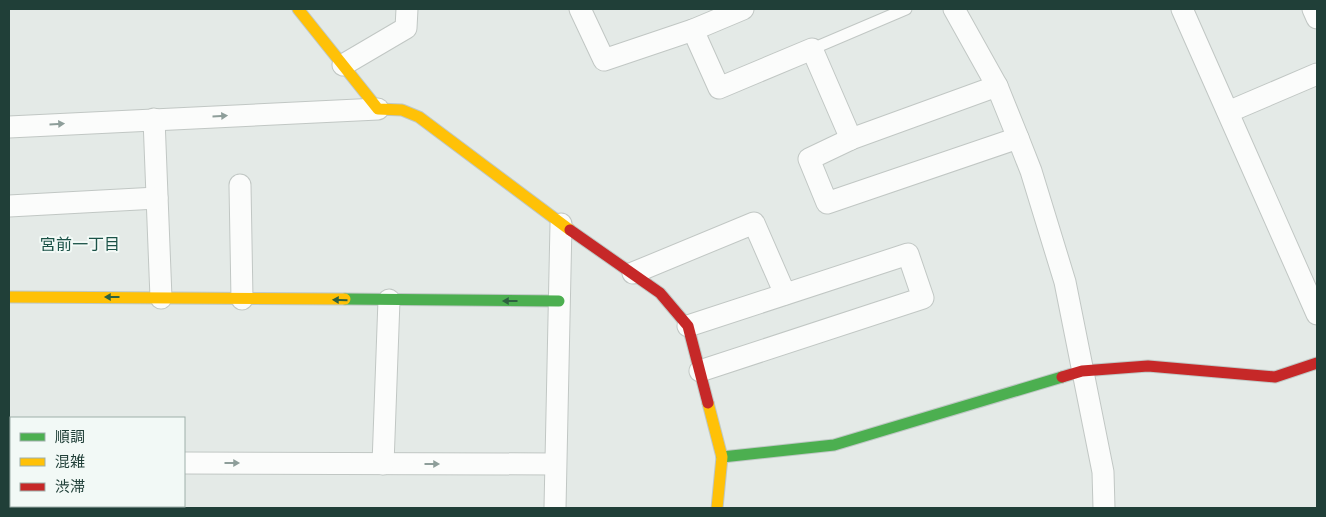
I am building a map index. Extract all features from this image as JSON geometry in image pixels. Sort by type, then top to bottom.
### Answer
[{"type":"street","points":[[298,9],[378,109]]},
{"type":"street","points":[[343,65],[406,28],[407,9]]},
{"type":"street","points":[[580,9],[604,60],[693,30],[743,9]]},
{"type":"street","points":[[954,9],[997,86],[1031,171],[1065,282],[1103,472],[1104,508]]},
{"type":"street","points":[[1182,9],[1317,314]]},
{"type":"street","points":[[1312,9],[1317,18]]},
{"type":"street","points":[[693,30],[719,88],[812,49],[851,139]]},
{"type":"street","points":[[1228,112],[1317,74]]},
{"type":"street","points":[[997,86],[851,139],[810,159],[827,203],[1018,138]]},
{"type":"street","points":[[9,126],[378,109],[402,110],[418,117],[561,224],[660,293],[688,326],[722,458],[717,508]]},
{"type":"street","points":[[154,119],[161,298]]},
{"type":"street","points":[[240,185],[242,299]]},
{"type":"street","points":[[9,206],[157,198]]},
{"type":"street","points":[[633,273],[754,222],[785,294]]},
{"type":"street","points":[[555,508],[561,224]]},
{"type":"street","points":[[688,326],[908,254],[923,298],[700,371]]},
{"type":"street","points":[[9,297],[559,301]]},
{"type":"street","points":[[383,464],[389,300]]},
{"type":"street","points":[[722,458],[834,445],[1082,370],[1148,366],[1275,377],[1317,363]]},
{"type":"street","points":[[185,463],[555,464]]},
{"type":"lane","points":[[812,49],[906,9]]},
{"type":"traffic: fast","points":[[345,299],[559,301]]},
{"type":"traffic: fast","points":[[722,457],[834,445],[1062,377]]},
{"type":"traffic: slow","points":[[298,9],[378,109],[402,110],[419,117],[570,230]]},
{"type":"traffic: slow","points":[[9,297],[345,299]]},
{"type":"traffic: slow","points":[[708,403],[722,457],[717,508]]},
{"type":"traffic: jam","points":[[570,230],[660,293],[688,326],[708,403]]},
{"type":"traffic: jam","points":[[1062,377],[1082,371],[1148,366],[1275,377],[1317,363]]},
{"type":"district","name":"宮前一丁目","points":[[80,244]]}]
